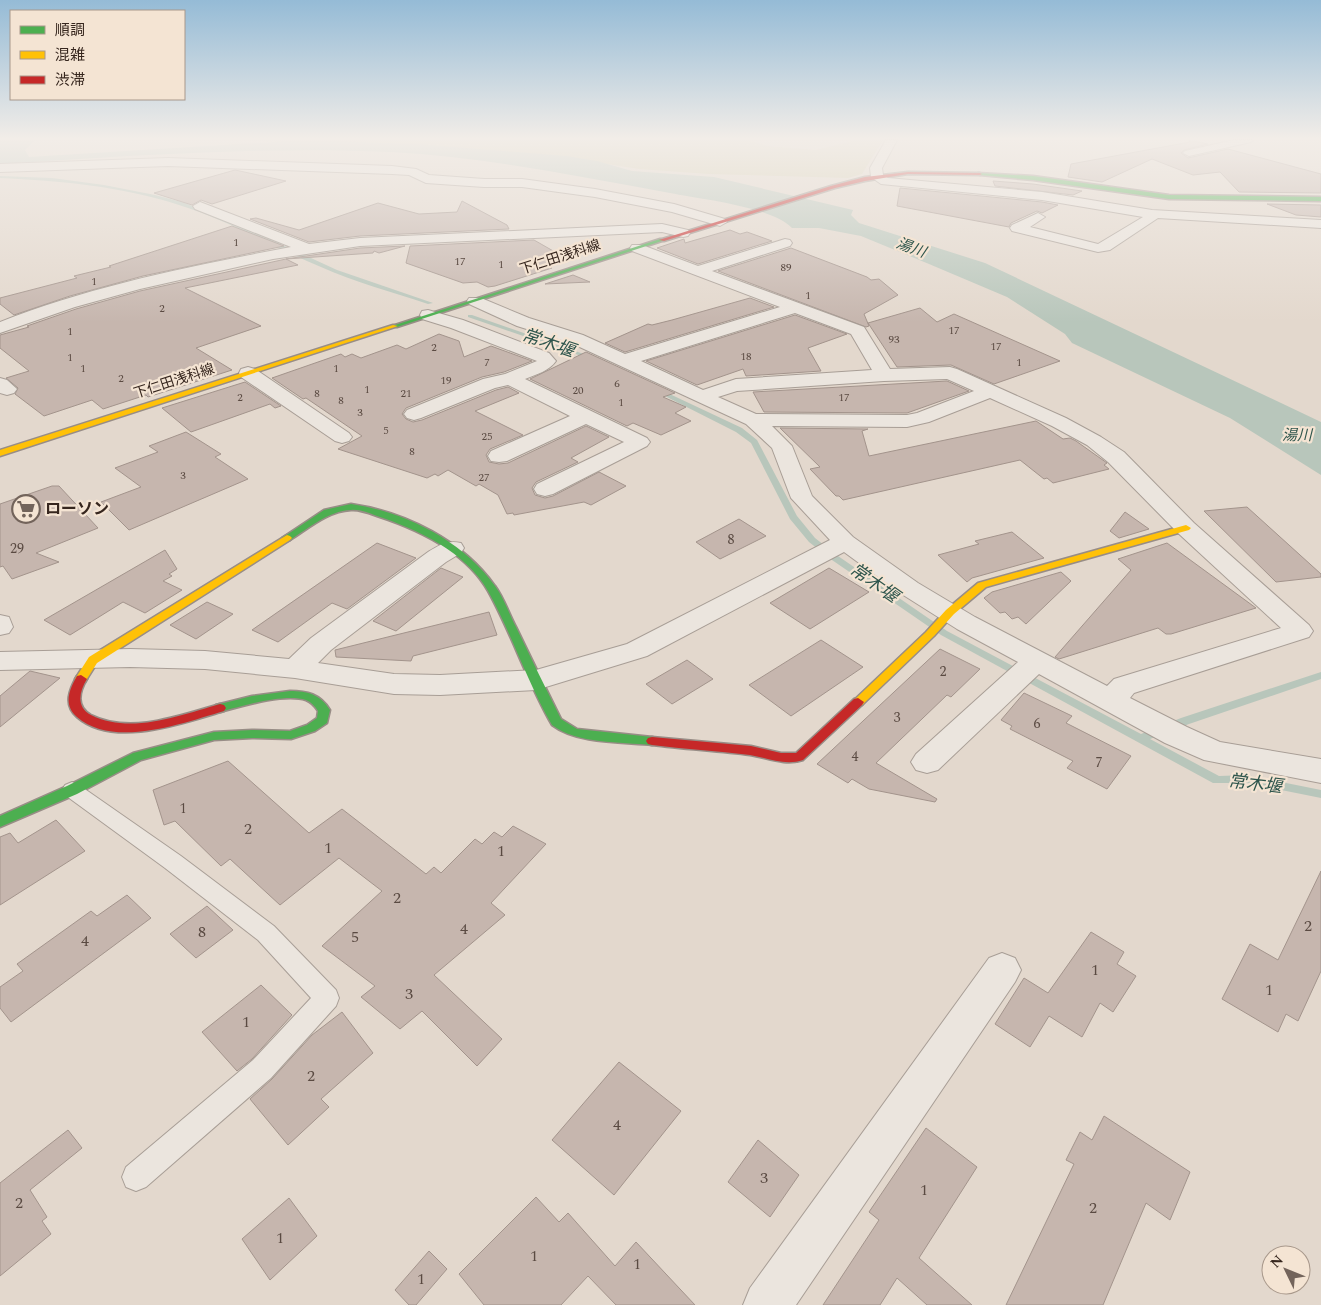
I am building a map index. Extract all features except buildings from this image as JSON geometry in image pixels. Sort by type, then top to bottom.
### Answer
[{"type":"main road","name":"下仁田浅科線","points":[[0,454],[248,372],[789,201]]},
{"type":"main road","points":[[0,822],[72,790],[137,756],[214,736],[252,734],[291,735],[311,728],[323,720],[324,710],[318,701],[305,696],[276,698],[234,705],[149,725],[125,728],[105,727],[87,722],[74,708],[73,696],[93,660],[327,512],[339,507],[350,505],[414,526],[465,557],[492,589],[516,643],[556,722],[567,730],[577,733],[751,751],[781,758],[799,757],[982,585],[1186,528]]},
{"type":"street","points":[[637,201],[674,208],[723,221]]},
{"type":"street","points":[[1072,201],[1152,214],[1321,224]]},
{"type":"street","points":[[200,206],[303,248]]},
{"type":"street","points":[[1019,213],[1056,219]]},
{"type":"street","points":[[1038,217],[1017,228],[1098,248],[1105,247],[1128,233],[1152,217],[1152,214]]},
{"type":"street","points":[[1,327],[62,305],[120,289],[303,248],[360,242],[652,228],[668,228],[684,233]]},
{"type":"street","points":[[1104,230],[1128,233]]},
{"type":"street","points":[[699,270],[785,243]]},
{"type":"street","points":[[637,248],[858,331],[884,375]]},
{"type":"street","points":[[470,302],[576,339],[753,420],[782,446],[802,498],[831,549],[909,588],[947,616],[1028,669],[1111,699],[1176,735],[1215,752],[1321,771]]},
{"type":"street","points":[[623,361],[806,310],[847,310]]},
{"type":"street","points":[[414,414],[490,383],[510,379],[543,365],[547,361],[543,357],[431,314]]},
{"type":"street","points":[[248,372],[342,437]]},
{"type":"street","points":[[702,398],[715,391],[736,385],[884,375],[950,373],[1059,422],[1094,441],[1116,456],[1186,528],[1300,631],[1124,686],[1111,699]]},
{"type":"street","points":[[510,379],[640,442],[545,489]]},
{"type":"street","points":[[753,420],[907,421],[922,418],[990,391]]},
{"type":"street","points":[[499,456],[586,416]]},
{"type":"street","points":[[294,669],[321,644],[437,557],[452,548]]},
{"type":"street","points":[[0,661],[130,658],[204,660],[294,669],[394,684],[440,685],[536,680],[637,650],[831,549]]},
{"type":"street","points":[[927,762],[1028,669]]},
{"type":"street","points":[[768,1305],[1002,970]]},
{"type":"lane","points":[[72,790],[173,862],[266,933],[327,998],[262,1069],[136,1177]]},
{"type":"water","name":"湯川","points":[[717,201],[815,201],[853,210],[851,215],[859,223],[985,263],[1321,422],[1321,475],[1230,418],[1072,343],[1065,334],[1007,297],[861,236],[819,228],[792,228],[783,221],[753,209]]},
{"type":"waterway","points":[[173,201],[220,218],[335,271],[430,303]]},
{"type":"waterway","name":"常木堰","points":[[470,316],[595,359]]},
{"type":"waterway","name":"常木堰","points":[[657,390],[739,430],[754,442],[793,517],[812,540],[835,558],[944,633],[1140,739]]},
{"type":"waterway","points":[[1140,739],[1185,721],[1321,675]]},
{"type":"waterway","name":"常木堰","points":[[1140,739],[1217,780],[1247,779],[1321,794]]},
{"type":"traffic: fast","points":[[395,326],[662,240]]},
{"type":"traffic: fast","points":[[287,538],[327,512],[351,507],[365,509],[403,521],[446,544],[473,565],[492,589],[556,722],[567,730],[577,733],[652,741]]},
{"type":"traffic: fast","points":[[0,822],[72,790],[137,756],[214,736],[252,734],[291,735],[311,728],[323,720],[324,710],[318,702],[301,695],[252,700],[220,708]]},
{"type":"traffic: slow","points":[[0,453],[395,326]]},
{"type":"traffic: slow","points":[[858,702],[930,634],[950,612],[982,585],[1186,528]]},
{"type":"traffic: slow","points":[[81,679],[93,660],[287,538]]},
{"type":"traffic: jam","points":[[662,240],[788,201]]},
{"type":"traffic: jam","points":[[81,679],[74,693],[74,703],[83,716],[98,724],[132,728],[150,726],[220,708]]},
{"type":"traffic: jam","points":[[652,741],[751,751],[781,758],[799,757],[858,702]]},
{"type":"place","name":"ローソン","points":[[26,509]]}]
